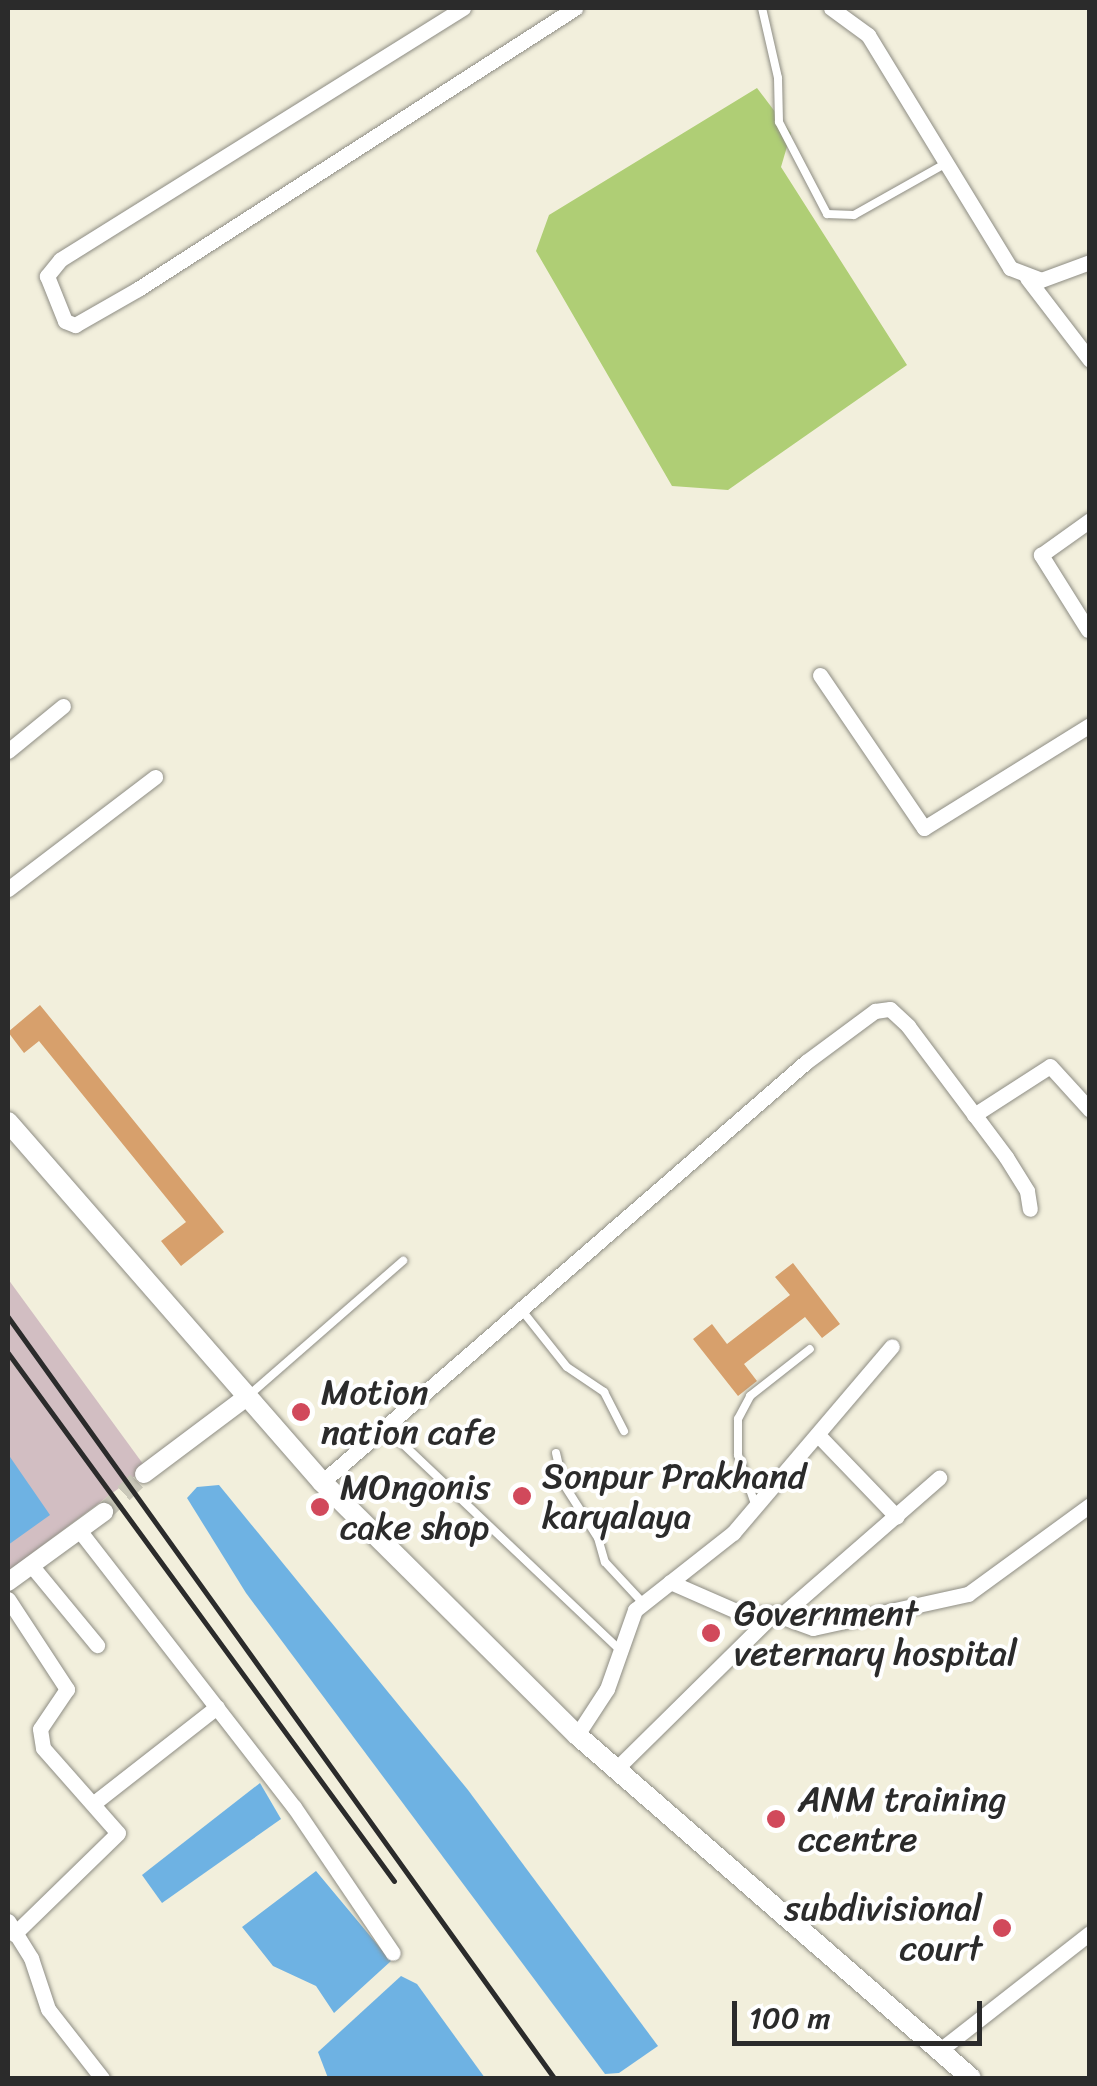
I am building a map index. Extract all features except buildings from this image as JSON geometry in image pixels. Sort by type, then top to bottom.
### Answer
[{"type":"main road","points":[[8,1122],[244,1400],[322,1482],[577,1735],[971,2078]]},
{"type":"street","points":[[463,8],[60,260],[47,276],[65,321],[75,325],[138,289],[575,8]]},
{"type":"street","points":[[831,8],[868,35],[997,254],[1027,278],[1090,360]]},
{"type":"street","points":[[1027,278],[1041,280],[1090,262]]},
{"type":"street","points":[[1088,630],[1042,555],[1090,520]]},
{"type":"street","points":[[820,676],[924,828],[1090,725]]},
{"type":"street","points":[[8,751],[63,706]]},
{"type":"street","points":[[8,890],[155,776]]},
{"type":"street","points":[[322,1482],[382,1424],[806,1062],[875,1011],[896,1013],[1023,1184],[1030,1209]]},
{"type":"street","points":[[974,1115],[1050,1066],[1090,1110]]},
{"type":"street","points":[[577,1735],[607,1690],[622,1632],[643,1602],[716,1548],[819,1436],[892,1346]]},
{"type":"street","points":[[144,1474],[244,1400]]},
{"type":"street","points":[[819,1436],[897,1517]]},
{"type":"street","points":[[616,1769],[773,1616],[940,1478]]},
{"type":"street","points":[[670,1582],[718,1606],[813,1628],[968,1594],[1090,1505]]},
{"type":"street","points":[[8,1582],[104,1512]]},
{"type":"street","points":[[78,1530],[217,1707],[393,1952]]},
{"type":"street","points":[[31,1565],[96,1644]]},
{"type":"street","points":[[8,1599],[67,1688],[40,1729],[43,1748],[115,1825],[115,1840],[11,1928],[31,1958],[48,2008],[102,2078]]},
{"type":"street","points":[[94,1803],[217,1707]]},
{"type":"street","points":[[940,2050],[1090,1933]]},
{"type":"lane","points":[[762,8],[778,78],[779,122],[827,214],[854,215],[945,164]]},
{"type":"lane","points":[[244,1400],[403,1262]]},
{"type":"lane","points":[[520,1308],[567,1367],[604,1392],[624,1431]]},
{"type":"lane","points":[[756,1506],[738,1455],[738,1419],[750,1396],[810,1349]]},
{"type":"lane","points":[[382,1424],[619,1649]]},
{"type":"lane","points":[[556,1453],[564,1483],[598,1538],[605,1562],[643,1602]]},
{"type":"shaded area","points":[[8,1279],[146,1468],[8,1571]]},
{"type":"green space","points":[[757,88],[791,133],[781,167],[907,365],[728,490],[672,486],[536,251],[549,215]]},
{"type":"water","points":[[8,1454],[50,1515],[8,1545]]},
{"type":"water","points":[[219,1485],[468,1790],[658,2046],[619,2073],[605,2074],[246,1593],[187,1498],[197,1487]]},
{"type":"water","points":[[260,1783],[281,1819],[162,1903],[142,1875]]},
{"type":"water","points":[[316,1871],[391,1961],[334,2013],[316,1986],[273,1966],[242,1927]]},
{"type":"water","points":[[401,1976],[417,1984],[485,2078],[328,2078],[318,2052]]},
{"type":"tunnel","points":[[104,1512],[144,1474]]},
{"type":"railway","points":[[8,1317],[554,2078]]},
{"type":"railway","points":[[8,1353],[394,1881]]},
{"type":"place","name":"Motion nation cafe","points":[[301,1412]]},
{"type":"place","name":"Sonpur Prakhand karyalaya","points":[[522,1496]]},
{"type":"place","name":"MOngonis cake shop","points":[[320,1507]]},
{"type":"place","name":"Government veternary hospital","points":[[711,1633]]},
{"type":"place","name":"ANM training ccentre","points":[[776,1819]]},
{"type":"place","name":"subdivisional court","points":[[1002,1928]]}]
